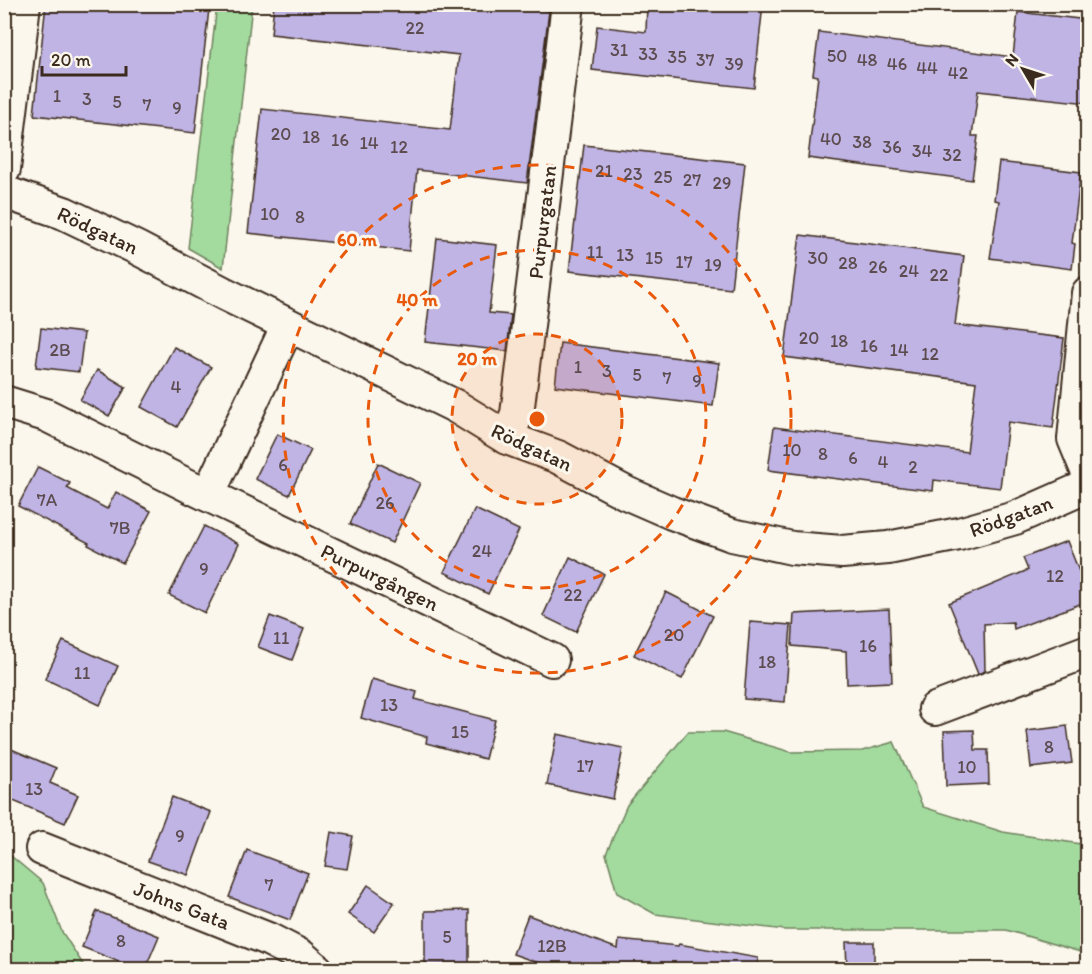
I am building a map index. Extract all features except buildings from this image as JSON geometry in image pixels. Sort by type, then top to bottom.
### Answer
[{"type":"street","points":[[4,169],[24,4]]},
{"type":"street","name":"Purpurgatan","points":[[507,438],[517,414],[527,345],[568,4]]},
{"type":"street","name":"Rödgatan","points":[[4,192],[64,213],[455,406],[507,438],[558,457],[626,493],[672,513],[732,535],[792,548],[842,552],[888,548],[959,534],[1015,518],[1088,486]]},
{"type":"street","points":[[1088,293],[1074,439],[1088,473]]},
{"type":"street","points":[[208,495],[288,325]]},
{"type":"street","name":"Purpurgången","points":[[4,402],[45,415],[552,660]]},
{"type":"street","points":[[936,709],[1088,651]]},
{"type":"street","name":"Johns Gata","points":[[42,849],[268,939],[301,956],[317,969]]},
{"type":"green space","points":[[217,5],[252,5],[223,268],[188,248]]},
{"type":"green space","points":[[688,732],[723,732],[791,752],[862,751],[894,742],[923,807],[1003,832],[1087,845],[1087,954],[1006,930],[785,930],[655,914],[617,893],[606,854],[627,805]]},
{"type":"green space","points":[[5,851],[43,883],[62,932],[86,969],[5,969]]}]
